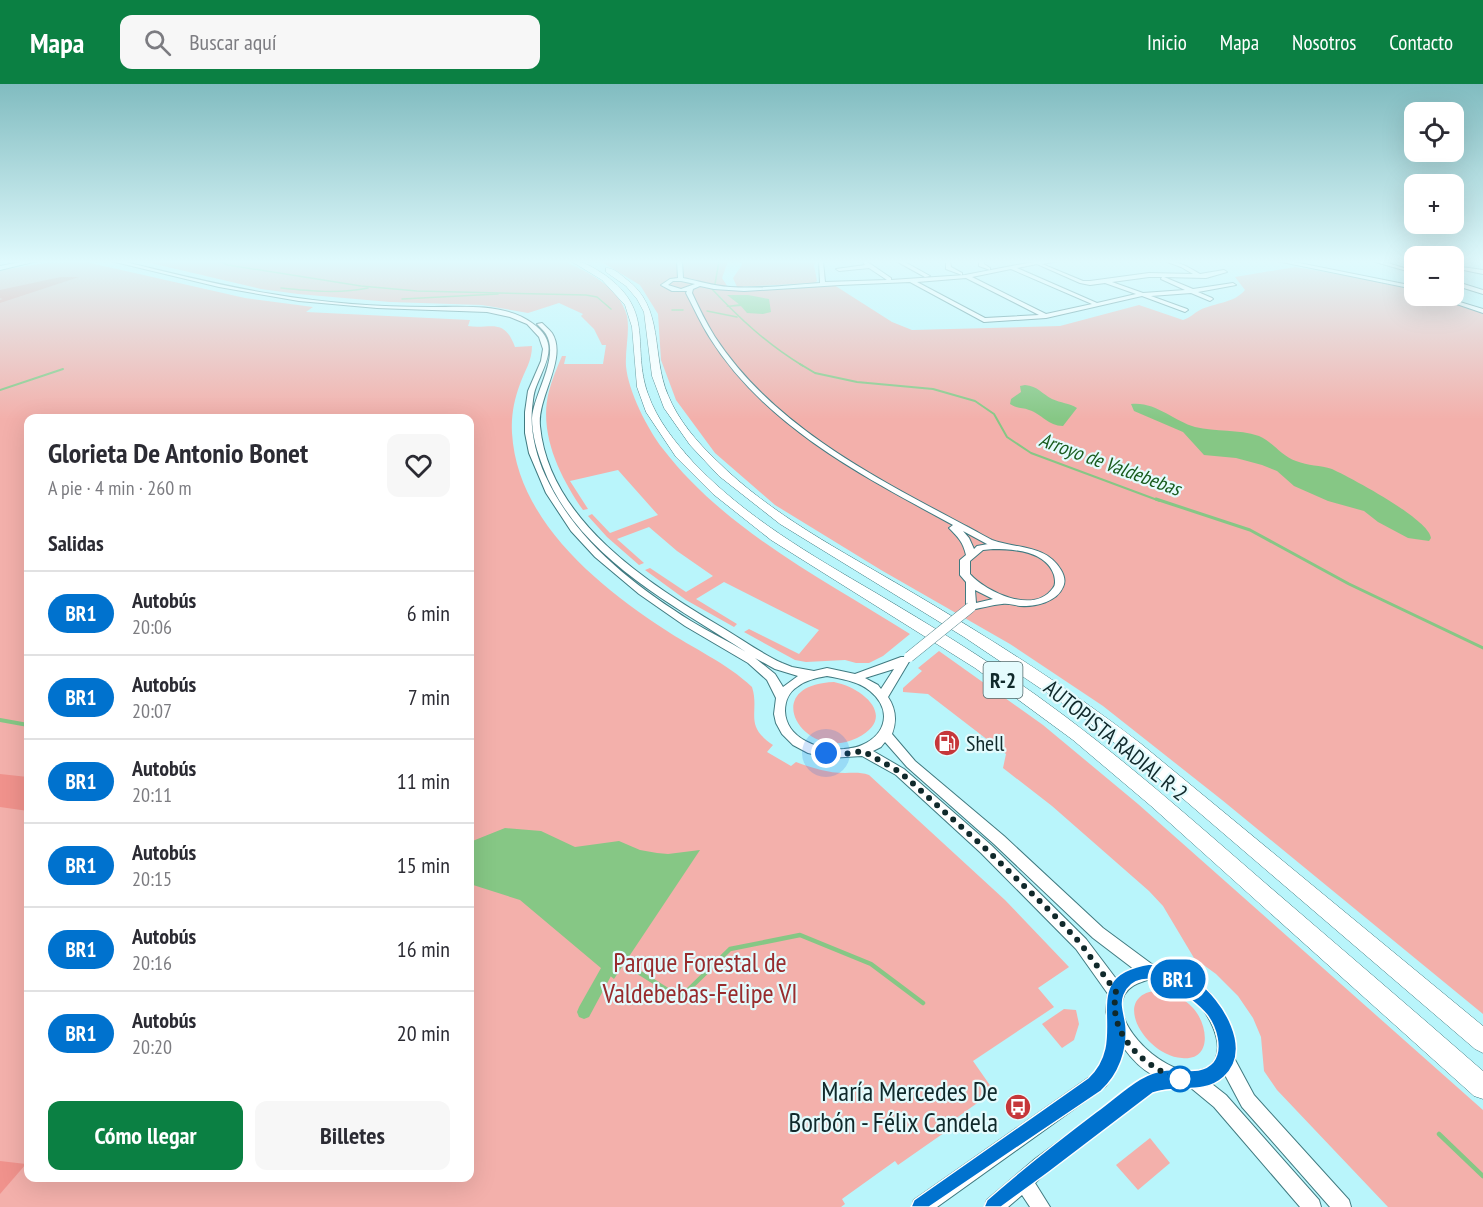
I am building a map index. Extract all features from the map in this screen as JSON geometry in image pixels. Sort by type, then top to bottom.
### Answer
[{"type":"highway","name":"AUTOPISTA RADIAL R-2","points":[[633,313],[636,326],[638,374],[643,394],[663,432],[679,455],[705,481],[746,516],[789,546],[974,660],[1050,713],[1169,811],[1483,1087]]},
{"type":"highway","name":"AUTOPISTA RADIAL R-2","points":[[648,313],[651,320],[656,372],[667,402],[691,439],[733,482],[792,528],[967,631],[1064,695],[1134,748],[1218,817],[1483,1041]]},
{"type":"street","points":[[501,313],[530,323],[540,333],[546,345],[545,358],[532,388],[526,424],[532,453],[555,503],[588,544],[639,590],[680,619],[760,667],[773,678],[781,698]]},
{"type":"street","points":[[517,313],[544,327],[554,345],[552,364],[540,394],[536,418],[541,451],[563,501],[597,541],[648,584],[688,613],[786,669],[812,674],[843,673],[872,685],[883,696],[890,709],[885,734],[876,744],[863,751],[845,754],[826,753],[807,747],[792,737],[782,725],[778,711],[781,698],[793,683],[812,674]]},
{"type":"street","points":[[691,313],[717,357],[765,408],[843,466],[963,535],[970,546],[970,554],[963,567],[970,583],[971,607]]},
{"type":"street","points":[[699,313],[713,341],[737,372],[771,406],[820,444],[884,484],[990,542],[1023,549],[1044,558],[1058,571],[1060,580],[1058,589],[1050,597],[1037,601],[1005,600],[971,607],[906,659],[857,677]]},
{"type":"street","points":[[972,313],[984,320],[1056,313]]},
{"type":"street","points":[[1041,313],[1046,316]]},
{"type":"street","points":[[970,554],[993,546],[1008,546]]},
{"type":"street","points":[[970,583],[991,596],[1005,600]]},
{"type":"street","points":[[883,696],[906,659]]},
{"type":"street","points":[[885,734],[911,764],[999,840],[1098,933],[1150,972],[1176,979],[1204,998],[1215,1012],[1223,1028],[1227,1044],[1225,1058],[1219,1069],[1208,1077],[1188,1080],[1165,1079],[1147,1086],[1023,1181],[994,1207]]},
{"type":"street","points":[[863,751],[900,772],[986,849],[1081,944],[1116,992]]},
{"type":"street","points":[[921,1207],[1100,1080],[1109,1068],[1114,1055],[1117,1027],[1113,1006],[1116,992],[1124,981],[1135,974],[1150,972]]},
{"type":"street","points":[[1117,1027],[1129,1046],[1146,1061],[1163,1072],[1188,1080],[1220,1101],[1312,1207]]},
{"type":"street","points":[[1225,1058],[1240,1088],[1258,1114],[1342,1207]]},
{"type":"street","points":[[1023,1181],[1041,1207]]},
{"type":"green space","name":"Parque Forestal de Valdebebas-Felipe VI","points":[[0,313],[335,313],[470,320],[468,326],[495,326],[506,331],[515,347],[532,346],[530,361],[520,384],[512,420],[517,465],[528,494],[545,522],[565,547],[588,571],[638,612],[721,663],[752,687],[755,724],[764,738],[773,745],[767,752],[791,766],[796,762],[826,771],[869,775],[1005,900],[1069,967],[1038,988],[1054,1007],[973,1061],[994,1091],[948,1124],[951,1128],[898,1165],[895,1161],[842,1199],[845,1204],[841,1207],[0,1207]]},
{"type":"green space","points":[[626,313],[628,334],[626,366],[635,398],[657,441],[688,478],[716,505],[778,552],[910,634],[883,656],[869,663],[845,660],[806,662],[795,660],[744,632],[749,629],[799,654],[819,630],[724,582],[696,599],[737,624],[734,627],[686,600],[645,570],[650,568],[686,592],[713,576],[677,551],[649,527],[617,539],[644,563],[639,565],[607,537],[588,516],[592,514],[610,533],[658,515],[618,470],[570,481],[588,509],[583,510],[566,483],[553,454],[546,423],[546,407],[550,387],[562,356],[566,356],[564,364],[603,364],[606,345],[602,345],[594,329],[581,316],[583,314]]},
{"type":"green space","points":[[658,313],[879,313],[912,330],[1060,326],[1107,313],[1164,313],[1183,320],[1195,313],[1483,313],[1483,1014],[1222,800],[1103,706],[1010,644],[881,570],[775,505],[715,453],[676,400],[661,360]]},
{"type":"green space","points":[[939,651],[1043,725],[1138,804],[1483,1110],[1483,1207],[1388,1207],[1277,1090],[1264,1071],[1261,1037],[1253,1018],[1238,996],[1216,974],[1194,958],[1163,906],[1149,891],[1052,806],[1003,768],[1006,754],[928,694],[903,692],[903,688],[922,671],[918,668]]},
{"type":"green space","points":[[834,682],[856,690],[872,705],[876,713],[875,722],[869,730],[857,738],[838,743],[820,741],[806,732],[797,721],[793,708],[797,696],[810,686]]},
{"type":"green space","points":[[1161,990],[1186,1002],[1198,1015],[1205,1040],[1199,1054],[1182,1058],[1168,1055],[1145,1036],[1137,1024],[1134,1012],[1136,1002],[1145,994]]},
{"type":"green space","points":[[1064,1009],[1076,1010],[1079,1024],[1074,1040],[1062,1048],[1042,1024]]},
{"type":"green space","points":[[1150,1138],[1170,1163],[1138,1190],[1116,1165]]},
{"type":"shaded area","points":[[1025,385],[1037,389],[1052,399],[1077,408],[1063,426],[1053,424],[1034,412],[1010,404],[1011,399],[1021,392],[1020,386]]},
{"type":"shaded area","points":[[1131,404],[1148,405],[1195,427],[1259,436],[1291,459],[1332,469],[1371,490],[1417,520],[1431,538],[1429,541],[1408,538],[1378,522],[1364,511],[1328,501],[1294,486],[1277,471],[1262,465],[1236,458],[1204,455],[1183,432],[1134,411]]},
{"type":"shaded area","points":[[0,774],[24,777],[24,810],[0,807]]},
{"type":"shaded area","points":[[505,828],[541,831],[575,847],[619,841],[640,850],[657,853],[700,850],[614,979],[520,900],[474,885],[474,840]]},
{"type":"shaded area","points":[[0,1161],[24,1164],[24,1166],[0,1194]]},
{"type":"waterway","points":[[719,313],[737,317]]},
{"type":"waterway","name":"Arroyo de Valdebebas","points":[[736,313],[778,349],[800,364]]},
{"type":"waterway","name":"Arroyo de Valdebebas","points":[[800,364],[815,373],[857,382],[933,389],[975,401],[994,414],[1007,437],[1031,453],[1160,501]]},
{"type":"waterway","points":[[0,390],[63,369]]},
{"type":"waterway","name":"Arroyo de Valdebebas","points":[[1156,499],[1250,530],[1349,584],[1483,648]]},
{"type":"waterway","points":[[0,720],[24,724]]},
{"type":"waterway","points":[[624,963],[680,998],[730,949],[800,935],[871,964],[923,1003]]},
{"type":"waterway","points":[[584,1012],[606,972]]},
{"type":"waterway","points":[[1439,1134],[1483,1176]]},
{"type":"bus line","name":"BR1","points":[[921,1207],[1095,1085],[1106,1074],[1114,1055],[1117,1027],[1113,1006],[1116,992],[1124,981],[1135,974],[1150,972],[1163,974],[1190,986],[1204,998],[1215,1012],[1223,1028],[1227,1044],[1225,1058],[1219,1069],[1208,1077],[1194,1080],[1165,1079],[1151,1083],[1041,1165],[994,1207]]},
{"type":"place","name":"Shell","points":[[947,743]]},
{"type":"place","name":"María Mercedes De Borbón - Félix Candela","points":[[1018,1107]]},
{"type":"route","points":[[826,753],[845,754],[863,751],[882,760],[900,772],[986,849],[1081,944],[1116,992],[1113,1006],[1117,1027],[1129,1046],[1146,1061],[1180,1079]]}]
